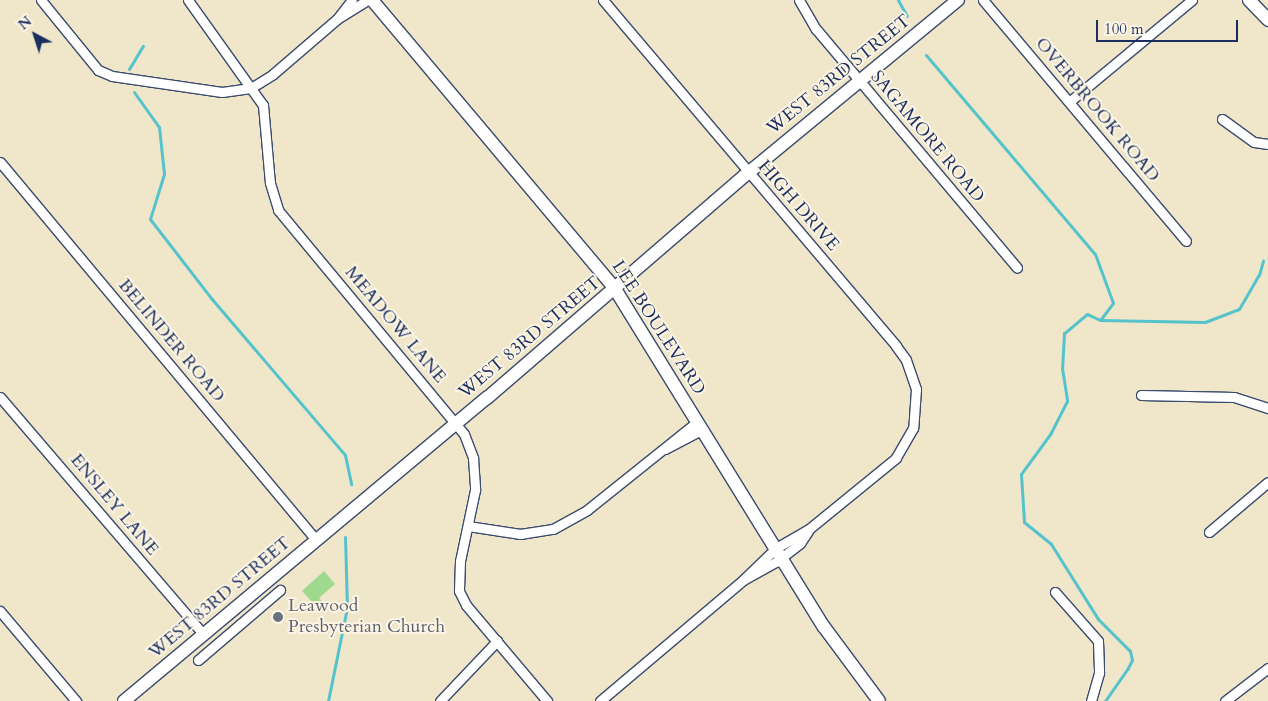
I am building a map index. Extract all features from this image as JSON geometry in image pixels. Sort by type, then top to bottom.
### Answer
[{"type":"street","points":[[41,0],[98,70],[112,76],[222,92],[251,88],[273,74],[337,19],[367,0]]},
{"type":"street","name":"MEADOW LANE","points":[[188,0],[263,105],[270,183],[278,210],[456,423],[467,442],[476,475],[460,561],[459,591],[466,605],[547,701]]},
{"type":"street","points":[[337,19],[352,0]]},
{"type":"street","name":"LEE BOULEVARD","points":[[372,0],[616,289],[824,627],[879,701]]},
{"type":"street","name":"HIGH DRIVE","points":[[603,0],[906,360],[916,389],[916,409],[913,428],[901,452],[779,553]]},
{"type":"street","name":"SAGAMORE ROAD","points":[[799,0],[816,29],[859,82],[1017,268]]},
{"type":"street","name":"WEST 83RD STREET","points":[[124,701],[616,289],[748,173],[958,0]]},
{"type":"street","name":"OVERBROOK ROAD","points":[[983,0],[1186,241]]},
{"type":"street","points":[[1069,102],[1192,0]]},
{"type":"street","points":[[1249,0],[1268,20]]},
{"type":"street","points":[[1222,119],[1254,142],[1268,144]]},
{"type":"street","name":"BELINDER ROAD","points":[[0,162],[316,540]]},
{"type":"street","points":[[1141,395],[1234,397],[1268,408]]},
{"type":"street","name":"ENSLEY LANE","points":[[0,397],[203,634]]},
{"type":"street","points":[[468,526],[520,534],[553,529],[587,510],[665,449],[700,425]]},
{"type":"street","points":[[1209,532],[1268,482]]},
{"type":"street","points":[[600,701],[779,553]]},
{"type":"street","points":[[198,660],[280,590]]},
{"type":"street","points":[[1055,592],[1098,641],[1099,673],[1091,701]]},
{"type":"street","points":[[0,611],[76,701]]},
{"type":"street","points":[[440,701],[497,642]]},
{"type":"street","points":[[1225,701],[1268,668]]},
{"type":"green space","points":[[324,571],[335,584],[319,598],[328,608],[322,613],[302,591]]},
{"type":"waterway","points":[[898,0],[907,16]]},
{"type":"waterway","points":[[129,69],[143,46]]},
{"type":"waterway","points":[[926,55],[1095,254],[1113,303],[1100,320],[1087,314],[1064,333],[1062,368],[1067,401],[1051,433],[1021,474],[1024,522],[1051,544],[1098,619],[1130,651],[1132,660],[1105,701]]},
{"type":"waterway","points":[[134,92],[159,127],[164,174],[150,219],[211,298],[345,455],[351,484]]},
{"type":"waterway","points":[[1100,320],[1205,322],[1239,309],[1259,275],[1263,261]]},
{"type":"waterway","points":[[328,701],[347,608],[345,537]]},
{"type":"place","name":"Leawood Presbyterian Church","points":[[278,617]]}]
